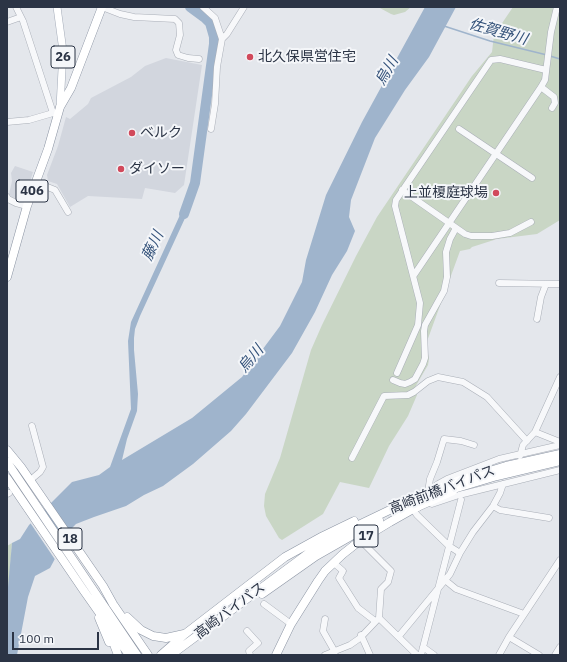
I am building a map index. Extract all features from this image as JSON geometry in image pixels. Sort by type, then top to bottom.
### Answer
[{"type":"highway","name":"406","points":[[7,277],[27,206],[48,149],[57,111],[71,88],[102,7]]},
{"type":"highway","points":[[7,443],[21,467]]},
{"type":"highway","name":"18","points":[[7,450],[21,467],[147,653]]},
{"type":"highway","name":"高崎前橋バイパス","points":[[291,570],[329,540],[379,514],[428,492],[493,470],[560,454]]},
{"type":"highway","name":"高崎前橋バイパス","points":[[291,570],[316,556],[358,537],[376,521],[419,501],[470,484],[531,467],[560,461]]},
{"type":"highway","points":[[7,462],[137,655]]},
{"type":"highway","name":"18","points":[[7,478],[129,655]]},
{"type":"highway","name":"17","points":[[276,655],[291,624],[318,581],[358,537],[413,509],[470,484]]},
{"type":"highway","name":"17","points":[[161,655],[185,634],[286,557],[346,524],[364,517],[379,514]]},
{"type":"highway","name":"高崎バイパス","points":[[171,655],[291,570]]},
{"type":"highway","name":"高崎バイパス","points":[[179,655],[291,570]]},
{"type":"highway","points":[[103,586],[127,617],[138,628],[150,635],[166,638],[185,634]]},
{"type":"highway","points":[[84,591],[110,634],[118,655]]},
{"type":"highway","points":[[97,613],[109,640],[113,655]]},
{"type":"main road","name":"26","points":[[57,7],[63,51],[57,111]]},
{"type":"street","points":[[7,122],[29,120],[57,111],[21,16],[16,7]]},
{"type":"street","points":[[102,7],[120,14],[134,17],[175,19],[179,23],[180,36],[176,50],[178,54],[188,58],[199,59]]},
{"type":"street","points":[[203,7],[215,18],[222,39],[217,67],[215,104],[211,129]]},
{"type":"street","points":[[222,39],[227,34],[244,7]]},
{"type":"street","points":[[414,275],[542,88],[545,80],[551,32],[557,7]]},
{"type":"street","points":[[7,22],[21,16]]},
{"type":"street","points":[[397,373],[418,325],[420,303],[395,206],[396,200],[491,60],[500,59],[547,64]]},
{"type":"street","points":[[542,88],[554,97],[555,102],[552,108]]},
{"type":"street","points":[[459,129],[532,178]]},
{"type":"street","points":[[35,182],[55,190],[68,212]]},
{"type":"street","points":[[402,190],[456,228],[471,236],[492,236],[510,233],[531,222]]},
{"type":"street","points":[[7,199],[27,206]]},
{"type":"street","points":[[393,380],[405,384],[410,382],[415,379],[423,364],[425,358],[425,324],[444,291],[447,277],[446,252],[450,239],[456,228]]},
{"type":"street","points":[[499,283],[560,284]]},
{"type":"street","points":[[537,319],[541,298],[546,284]]},
{"type":"street","points":[[352,458],[384,396],[408,395],[428,381],[438,377],[463,382],[488,397],[526,441]]},
{"type":"street","points":[[520,456],[523,445],[535,432],[560,377]]},
{"type":"street","points":[[32,426],[43,467],[34,477]]},
{"type":"street","points":[[535,432],[560,443]]},
{"type":"street","points":[[428,492],[430,479],[444,439],[461,441],[474,446]]},
{"type":"street","points":[[428,492],[438,484],[462,472],[499,459],[520,456],[560,443]]},
{"type":"street","points":[[460,553],[449,546],[417,515],[413,509],[503,484],[524,475],[560,470]]},
{"type":"street","points":[[399,636],[450,574],[460,553],[473,532],[493,506],[503,484]]},
{"type":"street","points":[[421,655],[461,500]]},
{"type":"street","points":[[493,506],[500,510],[548,518]]},
{"type":"street","points":[[325,655],[350,645],[377,619],[381,589],[388,582],[391,571],[358,537]]},
{"type":"street","points":[[499,655],[509,637],[560,560]]},
{"type":"street","points":[[334,563],[343,571],[338,578],[358,608],[377,619],[399,636],[417,655]]},
{"type":"street","points":[[445,580],[456,589],[524,614]]},
{"type":"street","points":[[264,604],[291,624]]},
{"type":"street","points":[[325,619],[323,631],[335,652]]},
{"type":"street","points":[[247,631],[258,643],[249,651],[250,655]]},
{"type":"street","points":[[361,635],[370,655]]},
{"type":"street","points":[[509,637],[539,655]]},
{"type":"street","points":[[423,646],[434,655]]},
{"type":"street","points":[[555,655],[560,647]]},
{"type":"shaded area","points":[[166,58],[202,65],[184,185],[175,193],[145,188],[142,199],[88,196],[70,207],[57,184],[48,181],[47,175],[58,146],[66,117],[70,119],[88,104],[91,98],[131,77],[145,66]]},
{"type":"shaded area","points":[[15,166],[33,172],[24,201],[12,197],[9,194],[12,181],[11,173]]},
{"type":"green space","points":[[378,7],[411,7],[405,12],[394,15]]},
{"type":"green space","points":[[513,7],[560,7],[560,220],[537,234],[497,239],[460,251],[426,344],[429,359],[428,365],[414,389],[417,395],[408,416],[389,446],[369,488],[340,482],[323,514],[282,540],[279,538],[266,516],[264,506],[265,494],[280,458],[311,350],[356,256],[377,217],[472,76],[492,52],[494,35]]},
{"type":"green space","points":[[12,543],[9,586],[7,598],[7,546]]},
{"type":"water","points":[[425,7],[456,7],[429,57],[405,90],[375,138],[351,200],[349,217],[355,231],[347,251],[332,275],[315,312],[292,353],[246,414],[231,431],[193,464],[163,486],[126,506],[76,524],[71,529],[50,568],[35,576],[28,597],[17,655],[7,655],[7,598],[12,543],[20,539],[29,525],[72,482],[99,475],[110,467],[131,409],[128,341],[131,322],[185,204],[189,201],[186,216],[135,329],[134,350],[138,394],[137,411],[127,439],[122,460],[192,418],[242,377],[280,326],[302,282],[306,260],[326,195],[362,122]]},
{"type":"pier","points":[[38,513],[61,552],[56,561],[29,521]]},
{"type":"waterway","name":"藤川","points":[[184,214],[195,183],[214,44],[214,37],[210,23],[190,7]]},
{"type":"waterway","name":"佐賀野川","points":[[444,26],[490,41],[547,55]]},
{"type":"waterway","name":"佐賀野川","points":[[550,56],[560,59]]},
{"type":"place","name":"北久保県営住宅","points":[[250,57]]},
{"type":"place","name":"ベルク","points":[[132,133]]},
{"type":"place","name":"ダイソー","points":[[121,169]]},
{"type":"place","name":"上並榎庭球場","points":[[496,193]]},
{"type":"water label","name":"烏川","points":[[387,71]]},
{"type":"water label","name":"烏川","points":[[251,359]]}]
